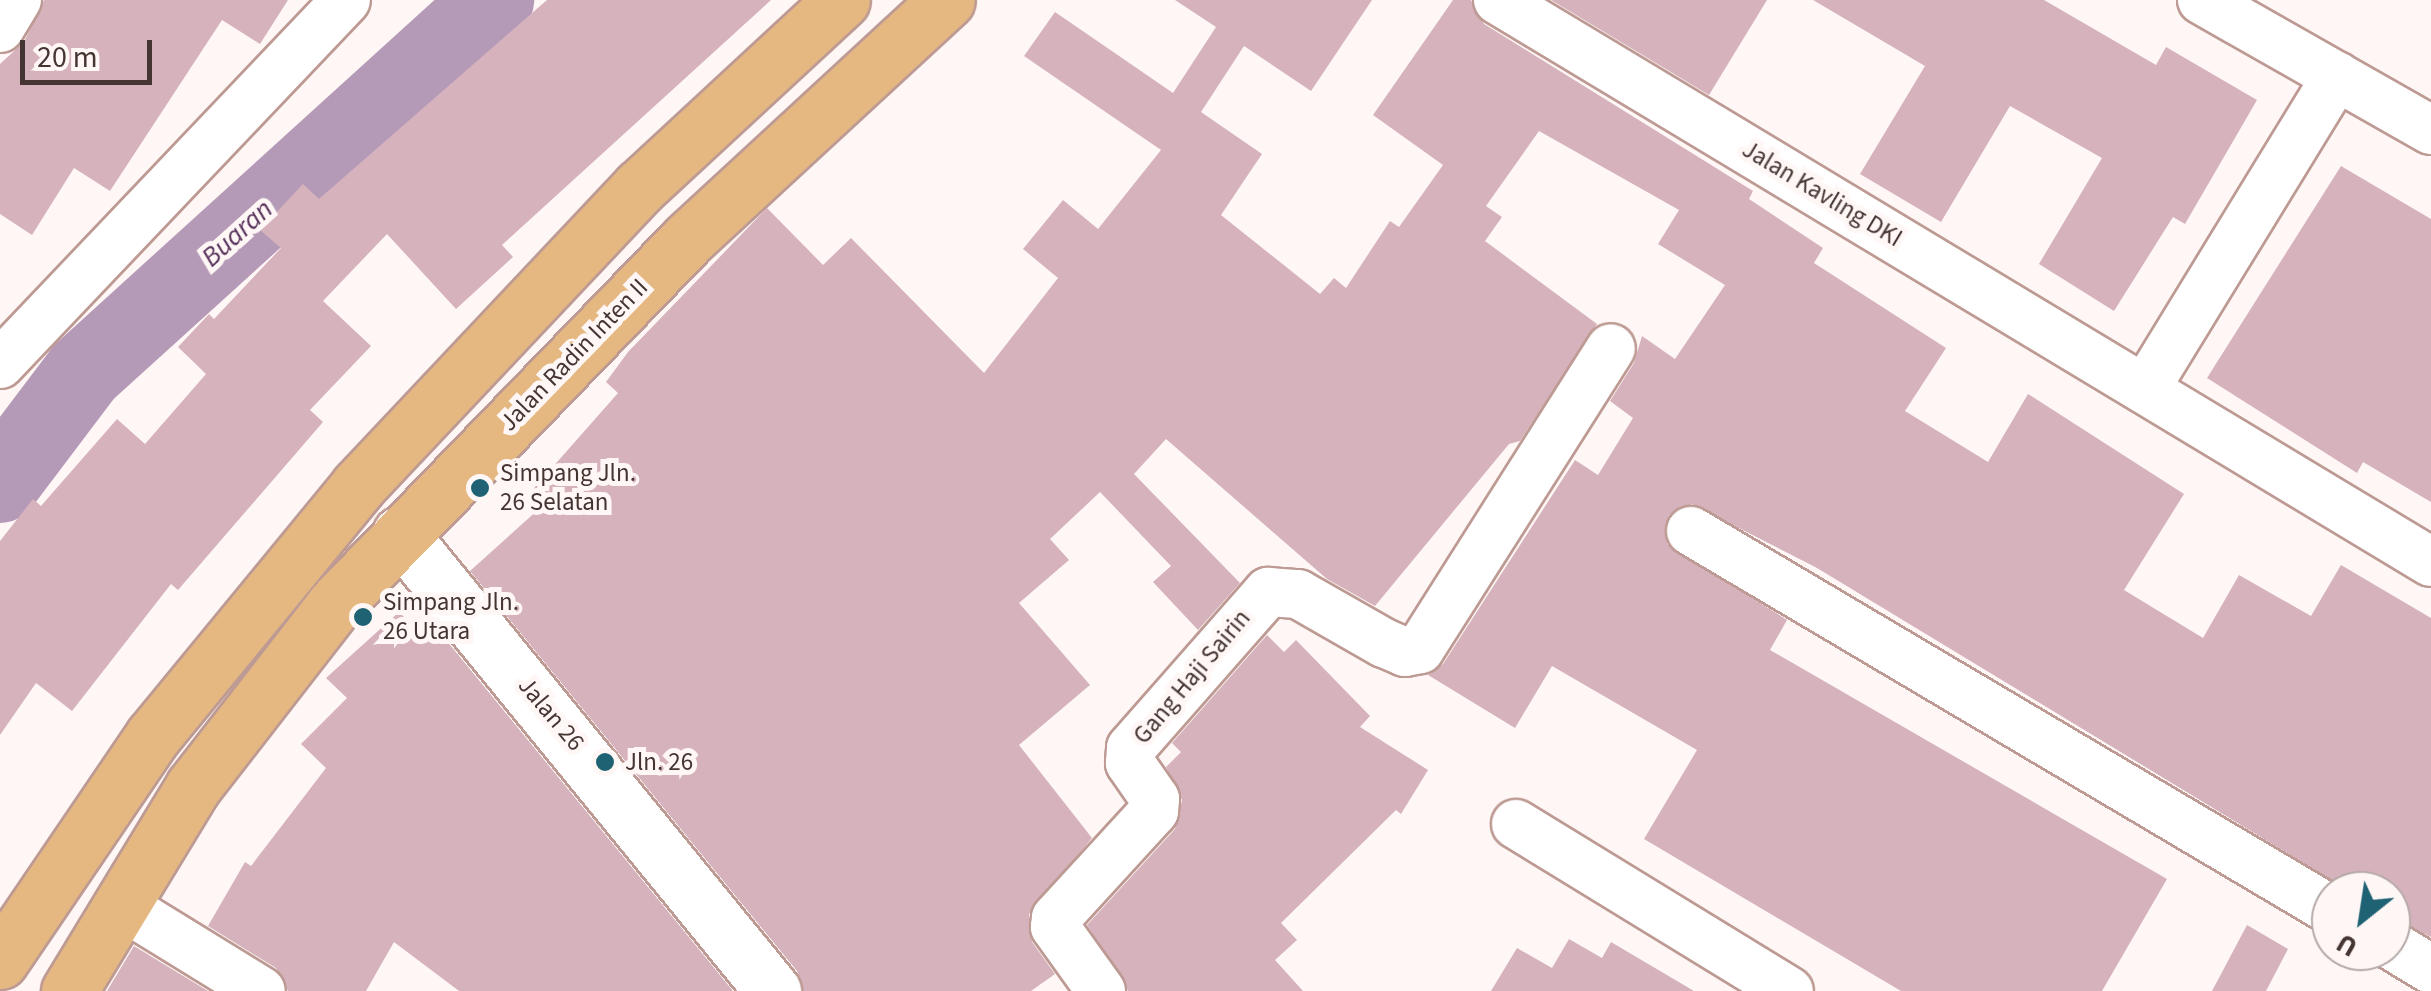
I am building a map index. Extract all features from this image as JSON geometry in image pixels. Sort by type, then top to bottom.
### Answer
[{"type":"main road","points":[[0,961],[153,736],[358,486],[640,187],[842,0]]},
{"type":"main road","name":"Jalan Radin Inten II","points":[[69,991],[193,787],[259,696],[400,534],[688,239],[948,0]]},
{"type":"main road","points":[[640,187],[688,239]]},
{"type":"street","points":[[0,28],[17,0]]},
{"type":"street","points":[[0,364],[346,0]]},
{"type":"street","name":"Jalan Kavling DKI","points":[[1498,0],[2431,562]]},
{"type":"street","points":[[2202,0],[2431,130]]},
{"type":"street","points":[[2145,389],[2337,76]]},
{"type":"street","name":"Gang Haji Sairin","points":[[1101,991],[1056,927],[1056,918],[1154,811],[1155,799],[1130,763],[1131,748],[1268,592],[1298,594],[1384,643],[1405,652],[1420,649],[1611,348]]},
{"type":"street","points":[[1691,531],[2311,898]]},
{"type":"street","name":"Jalan 26","points":[[400,534],[774,991]]},
{"type":"street","points":[[1516,824],[1789,991]]},
{"type":"street","points":[[121,906],[261,991]]},
{"type":"building","points":[[44,0],[288,0],[260,44],[222,20],[110,191],[74,168],[32,235],[0,214],[0,64],[24,42]]},
{"type":"building","points":[[547,0],[771,0],[502,245],[513,257],[456,309],[387,234],[323,301],[371,346],[310,410],[323,422],[178,590],[171,584],[72,711],[36,683],[0,735],[0,541],[33,499],[41,506],[117,419],[145,444],[206,374],[178,347],[209,314],[214,319],[281,248],[260,230],[303,184],[319,199]]},
{"type":"building","points":[[1175,0],[1372,0],[1311,91],[1244,46],[1201,112],[1262,154],[1221,215],[1320,294],[1334,278],[1346,288],[1390,221],[1399,227],[1443,165],[1373,115],[1453,0],[1471,0],[1484,24],[1753,191],[1749,199],[1823,248],[1814,263],[1946,348],[1905,411],[1988,462],[2028,394],[2184,494],[2124,590],[2203,638],[2239,575],[2311,616],[2341,565],[2431,618],[2431,937],[2411,928],[2411,871],[2317,871],[1817,568],[1692,504],[1668,516],[1667,544],[1787,620],[1770,650],[2167,879],[2102,991],[1901,991],[1644,839],[1697,750],[1552,666],[1515,728],[1428,675],[1443,664],[1575,460],[1598,475],[1633,418],[1610,401],[1634,363],[1642,336],[1675,359],[1725,285],[1658,244],[1679,210],[1539,131],[1486,206],[1502,217],[1485,241],[1597,324],[1520,441],[1509,444],[1375,606],[1327,579],[1166,439],[1134,474],[1240,583],[1198,630],[1153,582],[1171,566],[1100,492],[1050,539],[1069,560],[1019,603],[1090,685],[1019,745],[1092,838],[1029,914],[1032,942],[1055,974],[1031,991],[803,991],[797,971],[470,571],[540,508],[528,495],[618,393],[606,382],[628,352],[767,208],[823,265],[851,238],[984,373],[1058,278],[1023,249],[1063,200],[1098,229],[1161,150],[1024,56],[1055,12],[1173,93],[1216,27]]},
{"type":"building","points":[[1551,0],[1767,0],[1709,95]]},
{"type":"building","points":[[1813,0],[2044,0],[2156,65],[2166,47],[2257,100],[2185,224],[2173,217],[2114,311],[2039,264],[2102,158],[2010,106],[1941,222],[1860,174],[1925,66]]},
{"type":"building","points":[[2341,166],[2431,219],[2431,502],[2363,462],[2357,473],[2207,378]]},
{"type":"building","points":[[399,612],[411,624],[424,613],[733,991],[459,991],[394,942],[366,991],[288,991],[276,968],[208,926],[245,862],[251,866],[326,768],[301,744],[347,698],[326,678]]},
{"type":"building","points":[[1267,635],[1284,652],[1296,640],[1370,716],[1360,727],[1428,770],[1401,814],[1396,810],[1281,923],[1297,940],[1275,960],[1303,991],[1128,991],[1087,925],[1175,829],[1182,800],[1166,767],[1181,752],[1172,743]]},
{"type":"building","points":[[2247,925],[2288,949],[2266,991],[2212,991]]},
{"type":"building","points":[[1569,939],[1602,958],[1611,942],[1694,991],[1491,991],[1517,948],[1552,968]]},
{"type":"building","points":[[134,946],[208,991],[107,991]]},
{"type":"waterway","name":"Buaran","points":[[0,483],[84,372],[494,0]]},
{"type":"place","name":"Simpang Jln. 26 Selatan","points":[[480,488]]},
{"type":"place","name":"Simpang Jln. 26 Utara","points":[[363,617]]},
{"type":"place","name":"Jln. 26","points":[[605,762]]}]
